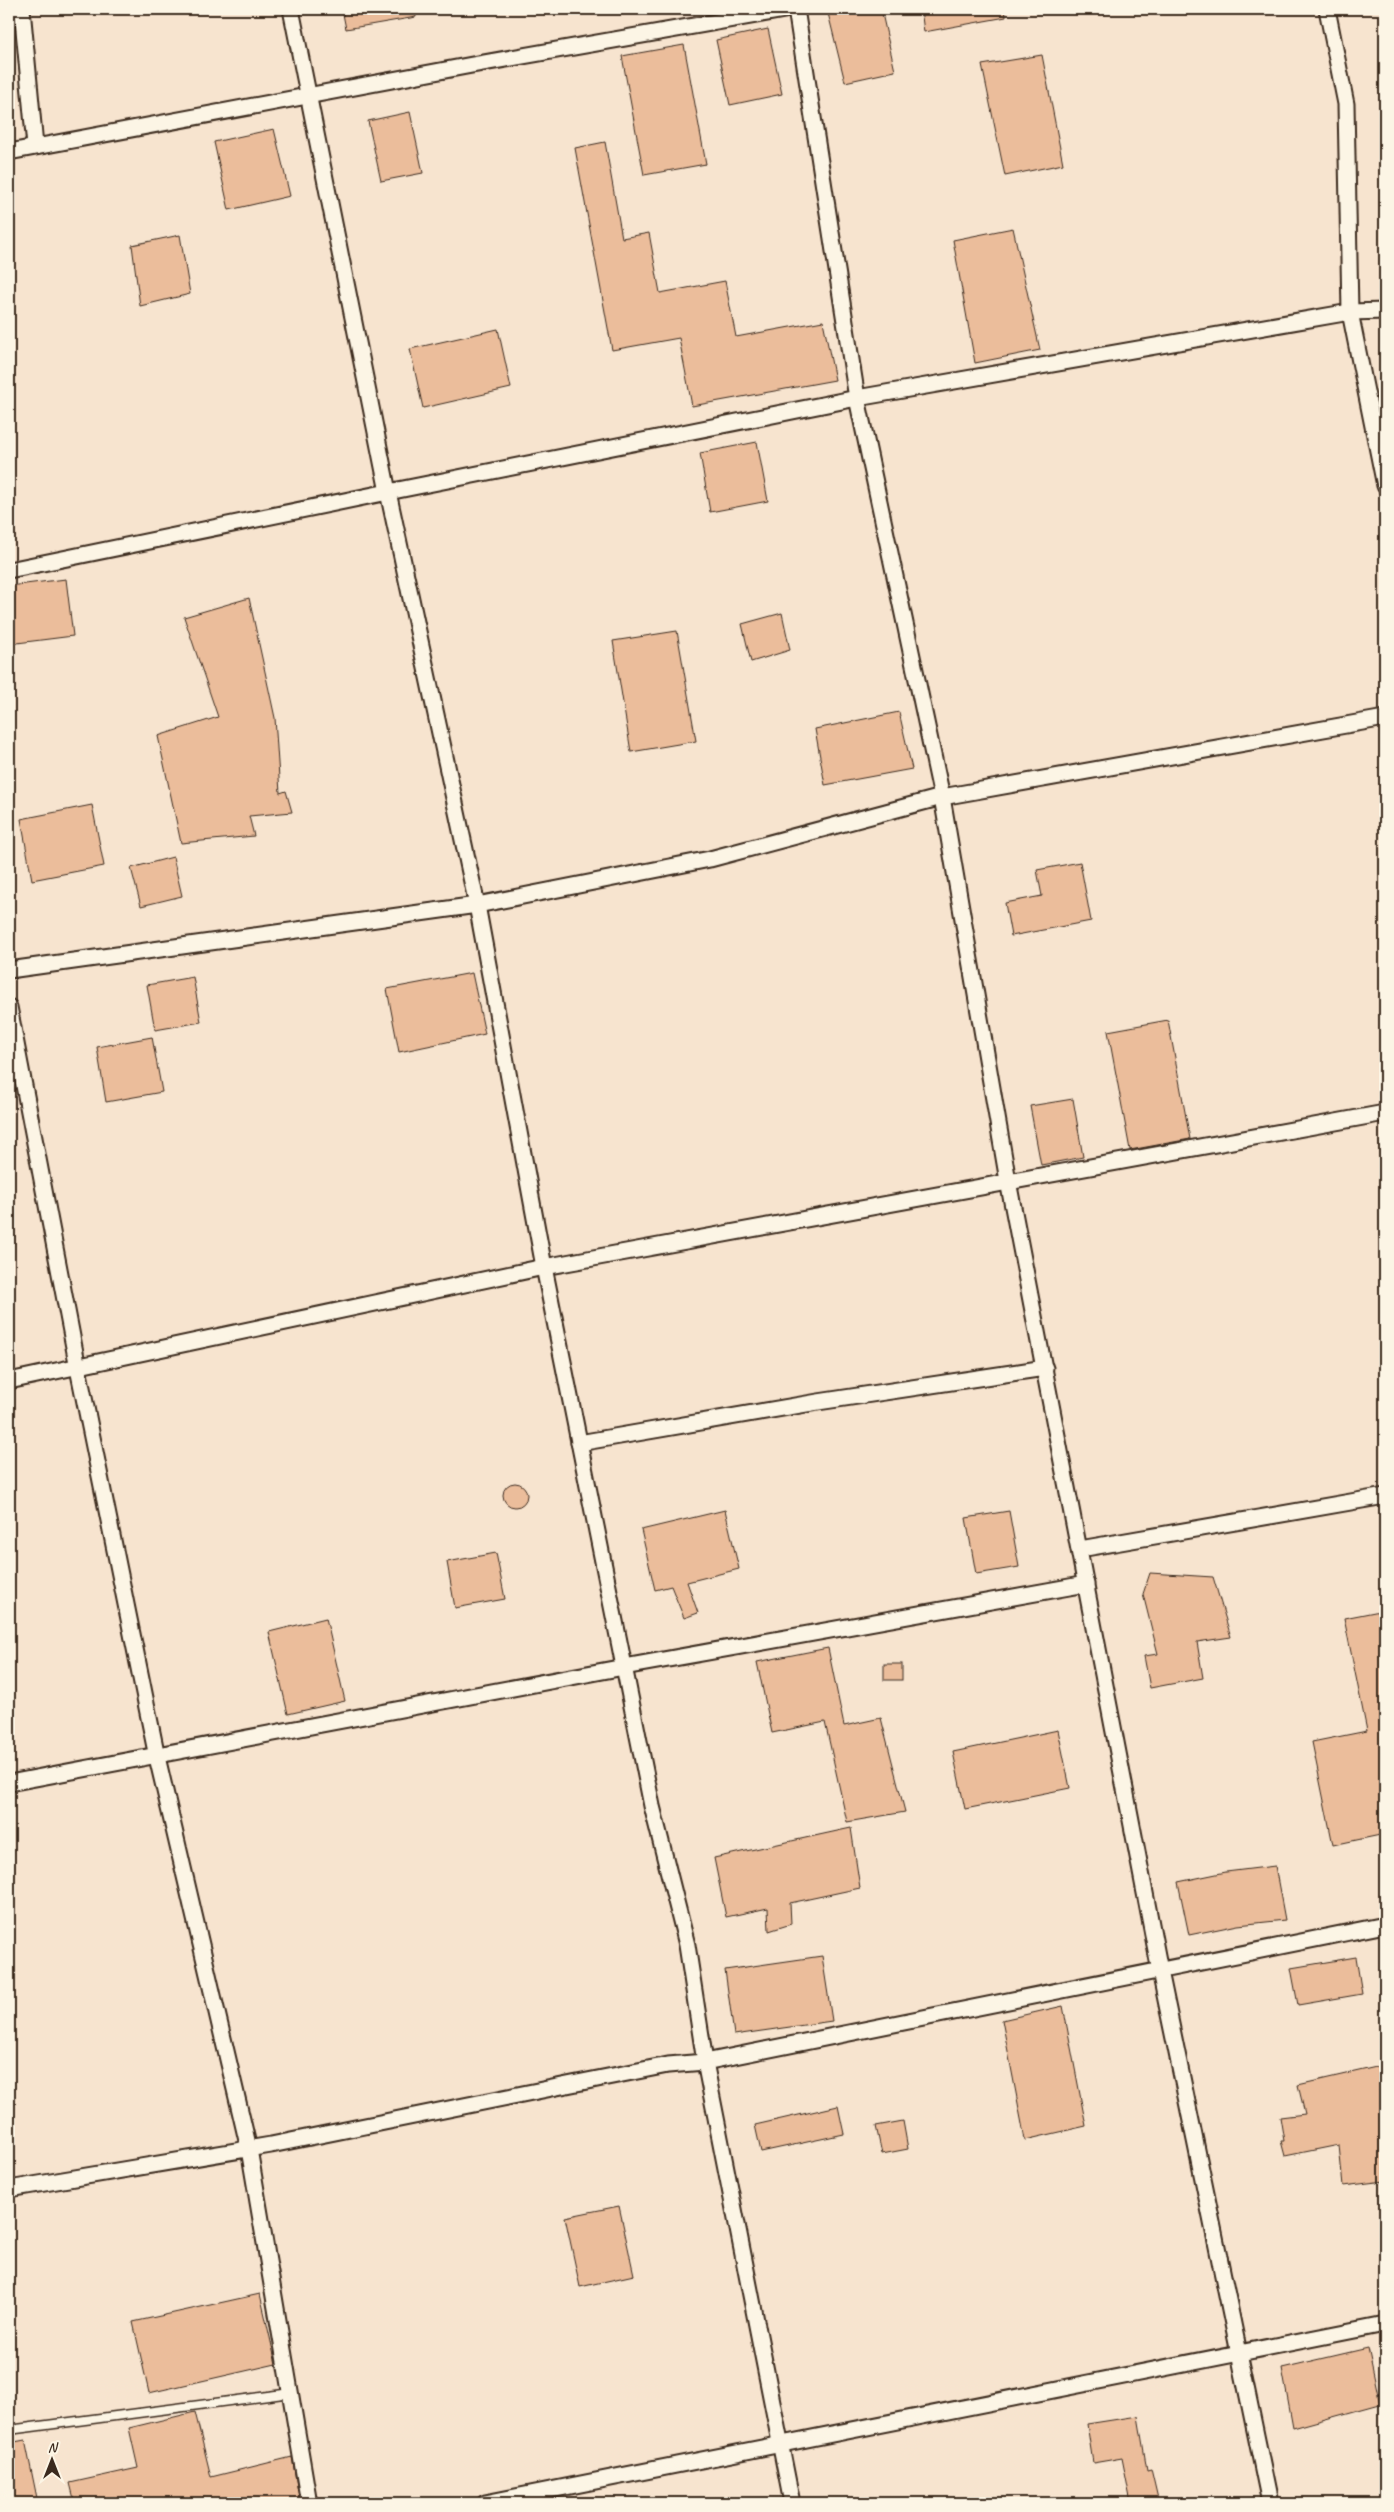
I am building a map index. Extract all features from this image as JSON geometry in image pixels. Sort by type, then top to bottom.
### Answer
[{"type":"street","points":[[22,9],[35,146]]},
{"type":"street","points":[[291,9],[388,492],[477,905],[544,1267],[652,1806],[687,1945],[705,2062],[792,2503]]},
{"type":"street","points":[[9,152],[309,97],[472,64],[790,9]]},
{"type":"street","points":[[796,9],[857,398],[942,797],[1008,1181],[1160,1971],[1270,2503]]},
{"type":"street","points":[[1327,9],[1346,104],[1350,312],[1385,486]]},
{"type":"street","points":[[9,570],[857,398],[1350,312],[1385,311]]},
{"type":"street","points":[[9,970],[477,905],[710,859],[942,797],[1385,718]]},
{"type":"street","points":[[9,1007],[78,1368],[157,1757],[249,2149],[310,2503]]},
{"type":"street","points":[[9,1381],[78,1368],[544,1267],[1385,1113]]},
{"type":"street","points":[[579,1443],[818,1402],[1045,1368]]},
{"type":"street","points":[[1080,1549],[1385,1496]]},
{"type":"street","points":[[9,1783],[157,1757],[624,1667],[1086,1584]]},
{"type":"street","points":[[9,2189],[249,2149],[571,2084],[668,2066],[705,2062],[1385,1926]]},
{"type":"street","points":[[485,2503],[1385,2324]]},
{"type":"lane","points":[[9,2430],[291,2392]]},
{"type":"building","points":[[342,9],[415,9],[416,17],[346,29]]},
{"type":"building","points":[[827,9],[881,9],[895,71],[845,82]]},
{"type":"building","points":[[921,9],[1005,9],[1006,17],[924,32]]},
{"type":"building","points":[[768,29],[782,94],[730,105],[716,40]]},
{"type":"building","points":[[684,45],[706,164],[644,175],[622,56]]},
{"type":"building","points":[[1042,55],[1063,164],[1005,176],[982,65]]},
{"type":"building","points":[[410,112],[423,173],[381,181],[368,121]]},
{"type":"building","points":[[274,129],[290,196],[229,210],[214,142]]},
{"type":"building","points":[[605,142],[622,238],[649,233],[660,293],[725,281],[736,337],[823,321],[835,380],[692,406],[679,338],[612,350],[575,148]]},
{"type":"building","points":[[1013,228],[1040,350],[975,363],[953,240]]},
{"type":"building","points":[[180,235],[190,294],[140,306],[132,245]]},
{"type":"building","points":[[498,329],[511,388],[423,408],[410,349]]},
{"type":"building","points":[[757,442],[768,501],[710,512],[700,453]]},
{"type":"building","points":[[66,579],[73,636],[9,644],[9,586]]},
{"type":"building","points":[[249,598],[275,718],[280,793],[286,791],[292,812],[249,816],[254,836],[181,843],[158,736],[218,717],[184,617]]},
{"type":"building","points":[[782,613],[790,650],[751,662],[742,624]]},
{"type":"building","points":[[677,631],[696,741],[631,752],[613,641]]},
{"type":"building","points":[[899,712],[912,769],[825,785],[815,729]]},
{"type":"building","points":[[92,805],[104,866],[32,880],[21,819]]},
{"type":"building","points":[[173,857],[182,896],[141,906],[131,868]]},
{"type":"building","points":[[1080,862],[1091,921],[1011,936],[1005,903],[1042,896],[1037,870]]},
{"type":"building","points":[[472,973],[485,1034],[399,1052],[387,989]]},
{"type":"building","points":[[193,977],[201,1022],[155,1030],[147,985]]},
{"type":"building","points":[[1168,1020],[1190,1139],[1130,1150],[1108,1031]]},
{"type":"building","points":[[152,1037],[162,1092],[106,1102],[97,1047]]},
{"type":"building","points":[[1073,1099],[1083,1157],[1041,1165],[1030,1106]]},
{"type":"building","points":[[515,1483],[524,1486],[527,1495],[524,1504],[515,1507],[506,1504],[503,1495],[506,1486]]},
{"type":"building","points":[[725,1510],[739,1569],[687,1582],[698,1613],[684,1618],[671,1586],[655,1590],[641,1530]]},
{"type":"building","points":[[1009,1511],[1019,1567],[976,1574],[966,1518]]},
{"type":"building","points":[[496,1553],[505,1599],[455,1608],[447,1562]]},
{"type":"building","points":[[1150,1573],[1213,1577],[1231,1637],[1197,1642],[1203,1678],[1150,1688],[1144,1656],[1158,1654],[1143,1594]]},
{"type":"building","points":[[1385,1610],[1385,1834],[1333,1845],[1312,1742],[1367,1731],[1344,1618]]},
{"type":"building","points":[[326,1618],[345,1701],[288,1714],[269,1632]]},
{"type":"building","points":[[828,1648],[844,1726],[881,1718],[905,1812],[847,1822],[825,1722],[772,1733],[757,1662]]},
{"type":"building","points":[[884,1664],[902,1664],[902,1680],[884,1680]]},
{"type":"building","points":[[1058,1730],[1070,1788],[965,1809],[953,1752]]},
{"type":"building","points":[[851,1828],[860,1888],[790,1903],[791,1924],[769,1931],[768,1908],[726,1917],[714,1858]]},
{"type":"building","points":[[1275,1866],[1285,1920],[1238,1925],[1189,1935],[1178,1882],[1226,1872]]},
{"type":"building","points":[[822,1956],[832,2021],[734,2035],[725,1970]]},
{"type":"building","points":[[1356,1957],[1362,1994],[1298,2005],[1291,1968]]},
{"type":"building","points":[[1063,2006],[1086,2126],[1025,2140],[1002,2020]]},
{"type":"building","points":[[1385,2065],[1385,2181],[1343,2186],[1339,2145],[1285,2156],[1281,2141],[1284,2141],[1280,2117],[1305,2114],[1298,2085]]},
{"type":"building","points":[[838,2106],[844,2134],[761,2152],[755,2125]]},
{"type":"building","points":[[903,2121],[908,2149],[882,2154],[876,2126]]},
{"type":"building","points":[[619,2206],[634,2275],[580,2287],[565,2217]]},
{"type":"building","points":[[260,2294],[276,2364],[149,2393],[133,2322]]},
{"type":"building","points":[[1368,2348],[1380,2404],[1293,2428],[1282,2368]]},
{"type":"building","points":[[195,2412],[211,2477],[292,2457],[300,2503],[75,2503],[70,2483],[138,2468],[129,2428]]},
{"type":"building","points":[[1138,2416],[1147,2470],[1151,2469],[1159,2503],[1131,2503],[1122,2458],[1093,2463],[1087,2424]]},
{"type":"building","points":[[25,2440],[38,2503],[9,2503],[9,2443]]}]
